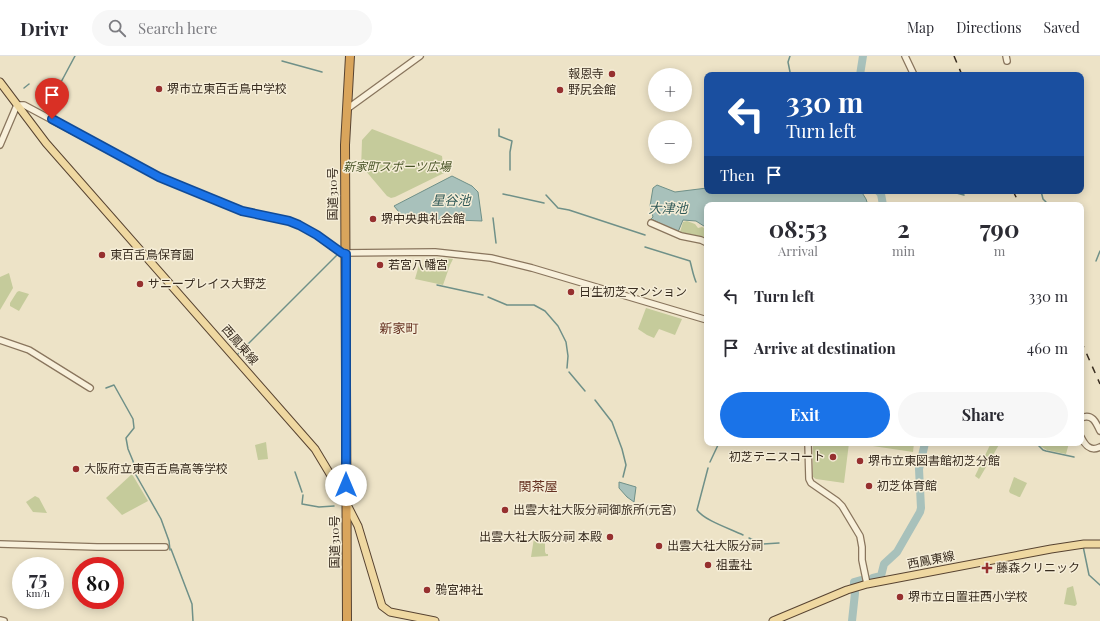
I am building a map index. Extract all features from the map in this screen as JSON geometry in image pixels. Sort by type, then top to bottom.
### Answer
[{"type":"highway","name":"国道310号","points":[[347,621],[345,153],[350,56]]},
{"type":"main road","name":"西鳳東線","points":[[0,82],[46,143],[311,443],[346,502],[362,538],[382,606],[390,612],[435,621]]},
{"type":"main road","name":"西鳳東線","points":[[773,621],[847,590],[867,584],[1047,550],[1084,544],[1100,544]]},
{"type":"street","points":[[347,109],[420,56]]},
{"type":"street","points":[[906,56],[913,72]]},
{"type":"street","points":[[0,145],[17,105],[28,106],[159,177],[242,211],[289,221],[299,225],[317,235],[342,253],[438,252],[491,258],[532,268],[704,319]]},
{"type":"street","points":[[652,223],[681,236],[704,242]]},
{"type":"street","points":[[0,340],[29,350],[90,388]]},
{"type":"street","points":[[1084,417],[1088,416],[1093,419],[1100,431]]},
{"type":"street","points":[[1084,442],[1089,447],[1096,449],[1100,447]]},
{"type":"street","points":[[808,446],[809,479],[811,483],[842,506],[860,536],[862,560],[867,584]]},
{"type":"street","points":[[0,544],[97,547],[165,547]]},
{"type":"street","points":[[0,620],[4,621]]},
{"type":"green space","name":"新家町スポーツ広場","points":[[372,129],[442,156],[444,173],[395,197],[391,198],[387,196],[365,170],[361,170],[362,140]]},
{"type":"green space","points":[[687,221],[695,224],[698,228],[704,228],[704,239],[680,232],[683,222]]},
{"type":"green space","points":[[436,258],[453,259],[443,285],[415,279],[419,265],[435,266]]},
{"type":"green space","points":[[9,273],[13,288],[0,310],[0,277]]},
{"type":"green space","points":[[19,291],[29,294],[19,311],[10,306],[10,303]]},
{"type":"green space","points":[[646,308],[682,319],[675,335],[659,329],[654,338],[638,329]]},
{"type":"green space","points":[[266,442],[268,459],[258,460],[255,445]]},
{"type":"green space","name":"初芝テニスコート","points":[[813,446],[849,446],[844,483],[816,479],[813,477]]},
{"type":"green space","points":[[873,446],[914,446],[913,452]]},
{"type":"green space","points":[[990,446],[998,446],[979,479],[975,476]]},
{"type":"green space","points":[[1040,446],[1068,446],[1066,454],[1047,450]]},
{"type":"green space","points":[[132,474],[148,501],[122,515],[106,498]]},
{"type":"green space","points":[[1014,477],[1027,483],[1020,497],[1010,493],[1009,491]]},
{"type":"green space","points":[[35,496],[39,498],[47,513],[33,512],[26,502]]},
{"type":"green space","points":[[534,538],[545,539],[545,552],[548,556],[531,557]]},
{"type":"green space","points":[[1073,586],[1077,604],[1075,606],[1064,604],[1067,588]]},
{"type":"water","name":"星谷池","points":[[452,176],[472,186],[478,192],[482,221],[404,218],[394,206]]},
{"type":"water","name":"大津池","points":[[657,185],[675,192],[704,188],[704,194],[863,194],[867,202],[704,202],[704,226],[696,221],[683,220],[678,232],[651,219],[653,217],[650,206],[653,188]]},
{"type":"water","points":[[619,482],[636,487],[634,502],[619,488]]},
{"type":"waterway","points":[[55,88],[60,84],[75,56]]},
{"type":"waterway","points":[[790,56],[788,62],[790,72]]},
{"type":"waterway","points":[[860,72],[863,56]]},
{"type":"waterway","points":[[282,61],[322,72]]},
{"type":"waterway","points":[[24,88],[29,84]]},
{"type":"waterway","points":[[499,129],[499,136],[512,141],[510,152],[510,170]]},
{"type":"waterway","points":[[503,194],[544,203]]},
{"type":"waterway","points":[[881,194],[882,202]]},
{"type":"waterway","points":[[1042,194],[1043,199],[1046,202]]},
{"type":"waterway","points":[[546,195],[558,208],[569,210],[645,235]]},
{"type":"waterway","points":[[493,218],[496,243]]},
{"type":"waterway","points":[[645,247],[690,261],[696,282]]},
{"type":"waterway","points":[[1096,261],[1100,251]]},
{"type":"waterway","points":[[238,354],[337,255]]},
{"type":"waterway","points":[[437,285],[483,295]]},
{"type":"waterway","points":[[488,297],[507,305],[534,305],[545,311],[558,326],[566,342],[568,356],[567,368]]},
{"type":"waterway","points":[[569,372],[585,391]]},
{"type":"waterway","points":[[106,388],[114,385],[133,419],[134,428],[126,438],[128,449],[133,461],[136,475],[161,519],[169,541],[170,550]]},
{"type":"waterway","points":[[595,400],[612,422],[622,449],[626,465],[623,477]]},
{"type":"waterway","points":[[710,462],[718,446]]},
{"type":"waterway","points":[[873,578],[881,576],[884,564],[897,552],[920,512],[919,469],[924,446]]},
{"type":"waterway","points":[[1039,446],[1046,451],[1074,457]]},
{"type":"waterway","points":[[708,468],[697,510],[706,518],[743,535]]},
{"type":"waterway","points":[[295,472],[302,492]]},
{"type":"waterway","points":[[303,495],[302,504],[319,507],[334,506]]},
{"type":"waterway","points":[[749,538],[763,544],[779,543]]},
{"type":"waterway","points":[[1083,546],[1089,575],[1100,585]]},
{"type":"waterway","points":[[171,549],[192,604],[193,621]]},
{"type":"waterway","points":[[854,584],[854,582],[861,580]]},
{"type":"waterway","points":[[852,621],[855,593]]},
{"type":"railway","points":[[954,56],[961,72]]},
{"type":"railway","points":[[1014,194],[1018,202]]},
{"type":"railway","points":[[1084,348],[1100,384]]},
{"type":"place","name":"報恩寺","points":[[612,74]]},
{"type":"place","name":"堺市立東百舌鳥中学校","points":[[159,89]]},
{"type":"place","name":"野尻会館","points":[[560,90]]},
{"type":"place","name":"堺中央典礼会館","points":[[373,219]]},
{"type":"place","name":"東百舌鳥保育園","points":[[102,255]]},
{"type":"place","name":"若宮八幡宮","points":[[380,265]]},
{"type":"place","name":"サニープレイス大野芝","points":[[140,284]]},
{"type":"place","name":"日生初芝マンション","points":[[571,292]]},
{"type":"place","name":"初芝テニスコート","points":[[833,457]]},
{"type":"place","name":"堺市立東図書館初芝分館","points":[[860,461]]},
{"type":"place","name":"大阪府立東百舌鳥高等学校","points":[[76,469]]},
{"type":"place","name":"初芝体育館","points":[[869,486]]},
{"type":"place","name":"出雲大社大阪分祠御旅所(元宮)","points":[[505,510]]},
{"type":"place","name":"出雲大社大阪分祠 本殿","points":[[610,537]]},
{"type":"place","name":"出雲大社大阪分祠","points":[[659,546]]},
{"type":"place","name":"祖霊社","points":[[708,565]]},
{"type":"place","name":"藤森クリニック","points":[[987,568]]},
{"type":"place","name":"鴉宮神社","points":[[427,590]]},
{"type":"place","name":"堺市立日置荘西小学校","points":[[900,597]]},
{"type":"district","name":"新家町","points":[[399,328]]},
{"type":"district","name":"関茶屋","points":[[538,486]]},
{"type":"route","points":[[52,119],[159,177],[242,211],[289,221],[299,225],[317,235],[342,253],[346,254],[346,485]]}]
